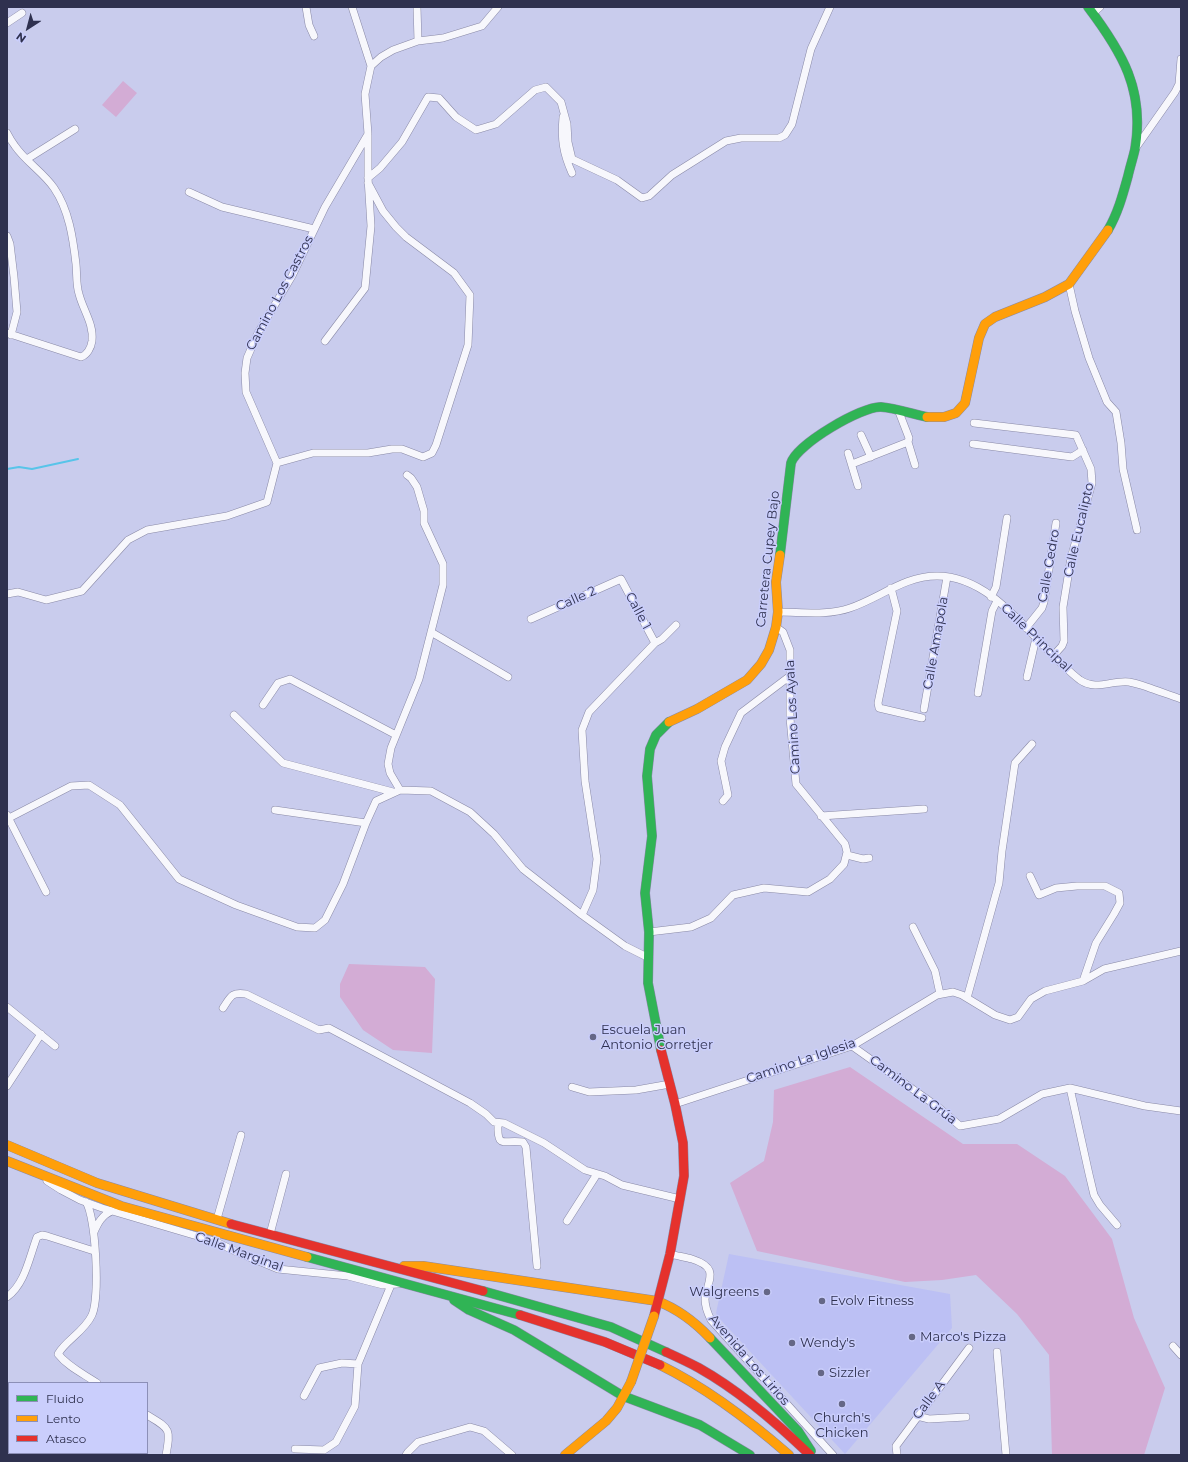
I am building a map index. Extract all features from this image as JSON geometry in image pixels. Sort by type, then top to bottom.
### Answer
[{"type":"main road","name":"Carretera Cupey Bajo","points":[[565,1455],[606,1421],[617,1408],[631,1382],[654,1316],[670,1254],[684,1176],[683,1143],[675,1104],[657,1035],[648,983],[649,932],[645,893],[652,836],[647,776],[650,749],[656,735],[668,722],[698,709],[747,680],[761,664],[769,650],[776,627],[778,612],[776,582],[792,460],[804,446],[867,409],[881,407],[899,412],[936,418],[956,413],[965,403],[979,338],[985,324],[995,317],[1045,297],[1069,284],[1109,230],[1118,211],[1135,149],[1137,118],[1136,97],[1130,77],[1121,56],[1093,9]]},
{"type":"main road","points":[[7,1145],[97,1183],[270,1234],[392,1266],[611,1327],[659,1348],[700,1369],[733,1391],[783,1429],[812,1455]]},
{"type":"main road","points":[[7,1161],[121,1206],[486,1305],[606,1342],[655,1362],[715,1397],[753,1424],[789,1455]]},
{"type":"main road","points":[[392,1266],[423,1266],[657,1301],[672,1307],[701,1328],[798,1431],[812,1455]]},
{"type":"main road","points":[[443,1294],[469,1310],[514,1330],[623,1396],[700,1425],[750,1455]]},
{"type":"street","points":[[306,7],[309,25],[314,36]]},
{"type":"street","points":[[325,341],[365,288],[371,226],[365,94],[371,66],[352,7]]},
{"type":"street","points":[[417,7],[418,41]]},
{"type":"street","points":[[371,66],[381,57],[393,50],[418,41],[443,38],[482,26],[498,7]]},
{"type":"street","points":[[368,180],[402,142],[428,97],[439,98],[456,117],[476,130],[496,124],[535,90],[546,87],[561,102],[567,124],[568,142],[572,159],[617,180],[642,198],[649,196],[672,175],[726,141],[741,138],[779,138],[786,135],[792,124],[811,49],[830,7]]},
{"type":"street","points":[[7,23],[22,13]]},
{"type":"street","points":[[1135,149],[1180,84],[1181,58]]},
{"type":"street","points":[[564,111],[562,144],[565,157],[572,173]]},
{"type":"street","points":[[27,159],[75,129]]},
{"type":"street","points":[[7,133],[15,146],[54,188],[64,207],[72,230],[78,293],[90,325],[92,340],[91,347],[85,356],[81,357],[9,334],[17,312],[10,244],[7,236]]},
{"type":"street","name":"Camino Los Castros","points":[[277,462],[246,392],[245,373],[247,358],[258,333],[292,276],[325,207],[368,134]]},
{"type":"street","points":[[7,594],[18,592],[46,600],[82,591],[128,540],[147,530],[227,516],[266,502],[277,462],[313,453],[368,453],[392,448],[402,449],[423,457],[432,453],[435,448],[468,345],[470,295],[454,273],[406,237],[396,227],[383,212],[368,180]]},
{"type":"street","points":[[189,192],[222,207],[314,229]]},
{"type":"street","points":[[1069,284],[1075,311],[1089,358],[1107,402],[1116,412],[1123,469],[1137,530]]},
{"type":"street","points":[[899,412],[909,438],[908,442],[915,465]]},
{"type":"street","name":"Calle Eucalipto","points":[[974,423],[1076,435],[1091,469],[1092,483],[1071,558],[1063,607],[1064,641],[1062,646],[1053,656]]},
{"type":"street","points":[[861,435],[871,457]]},
{"type":"street","points":[[852,464],[908,442]]},
{"type":"street","points":[[973,444],[1072,457],[1083,450]]},
{"type":"street","points":[[848,453],[858,486]]},
{"type":"street","points":[[397,791],[390,774],[388,764],[391,748],[419,680],[443,585],[443,564],[424,523],[424,511],[417,487],[407,475]]},
{"type":"street","points":[[991,597],[996,587],[1008,518]]},
{"type":"street","name":"Calle Cedro","points":[[1026,628],[1042,608],[1044,602],[1056,523]]},
{"type":"street","name":"Calle Principal","points":[[778,612],[837,612],[851,608],[907,581],[936,576],[962,580],[979,588],[1010,610],[1053,656],[1081,681],[1093,686],[1116,682],[1130,682],[1181,699]]},
{"type":"street","name":"Calle Amapola","points":[[924,709],[948,577]]},
{"type":"street","name":"Calle 2","points":[[531,618],[621,579]]},
{"type":"street","name":"Calle 1","points":[[621,579],[654,644]]},
{"type":"street","points":[[891,588],[897,611],[878,703],[879,708],[922,718]]},
{"type":"street","points":[[978,694],[992,611],[997,602]]},
{"type":"street","points":[[582,915],[593,890],[597,859],[585,781],[582,730],[589,712],[654,644],[662,639],[676,625]]},
{"type":"street","name":"Camino Los Ayala","points":[[776,627],[783,632],[790,650],[790,718],[796,784],[820,816],[845,844],[847,855]]},
{"type":"street","points":[[431,632],[508,678]]},
{"type":"street","points":[[1027,677],[1036,638]]},
{"type":"street","points":[[723,801],[728,795],[721,761],[725,747],[741,713],[790,676]]},
{"type":"street","points":[[263,704],[278,683],[290,679],[396,734]]},
{"type":"street","points":[[234,715],[283,763],[397,791],[431,791],[470,812],[494,834],[523,869],[625,946],[649,958]]},
{"type":"street","points":[[967,998],[999,883],[1004,829],[1015,763],[1032,744]]},
{"type":"street","points":[[46,892],[8,817],[71,786],[89,785],[120,804],[179,878],[236,905],[297,927],[315,928],[325,920],[343,884],[376,801],[397,791]]},
{"type":"street","points":[[820,816],[924,809]]},
{"type":"street","points":[[275,810],[366,823]]},
{"type":"street","points":[[649,932],[692,927],[711,918],[733,895],[764,888],[808,892],[830,879],[844,864],[847,855],[863,859],[869,858]]},
{"type":"street","points":[[1030,876],[1038,895],[1056,888],[1077,886],[1105,886],[1119,893],[1120,903],[1096,943],[1083,981]]},
{"type":"street","points":[[912,927],[935,971],[940,994]]},
{"type":"street","name":"Camino La Iglesia","points":[[675,1104],[852,1046],[927,1000],[940,994],[953,992],[967,998],[995,1015],[1010,1020],[1018,1017],[1032,999],[1045,991],[1083,981],[1104,969],[1181,952]]},
{"type":"street","points":[[223,1008],[231,996],[237,993],[246,994],[320,1030],[329,1028],[470,1103],[486,1114],[494,1122],[504,1124],[544,1143],[585,1170],[605,1176],[622,1185],[680,1199]]},
{"type":"street","points":[[7,1006],[55,1046]]},
{"type":"street","points":[[7,1086],[41,1034]]},
{"type":"street","name":"Camino La Grúa","points":[[852,1046],[938,1107],[960,1126],[999,1119],[1042,1094],[1070,1088],[1145,1106],[1181,1111]]},
{"type":"street","points":[[572,1087],[589,1092],[636,1090],[670,1084]]},
{"type":"street","points":[[1070,1088],[1088,1174],[1094,1195],[1100,1205],[1117,1225]]},
{"type":"street","points":[[498,1122],[499,1139],[507,1142],[523,1142],[526,1147],[537,1266]]},
{"type":"street","points":[[217,1219],[240,1134]]},
{"type":"street","name":"Calle Marginal","points":[[38,1174],[61,1190],[86,1202],[214,1241],[278,1269],[348,1276],[383,1285],[404,1283]]},
{"type":"street","points":[[270,1234],[286,1174]]},
{"type":"street","points":[[567,1221],[597,1174]]},
{"type":"street","points":[[86,1202],[91,1214],[94,1233],[96,1302],[92,1315],[81,1331],[58,1354],[71,1366],[95,1382]]},
{"type":"street","points":[[94,1233],[98,1223],[105,1214],[112,1211]]},
{"type":"street","points":[[7,1297],[13,1293],[21,1281],[37,1237],[42,1235],[47,1236],[94,1251]]},
{"type":"street","name":"Avenida Los Lirios","points":[[670,1254],[693,1259],[708,1268],[710,1278],[705,1300],[707,1311],[711,1320],[833,1455]]},
{"type":"street","points":[[295,1449],[324,1450],[336,1442],[355,1406],[358,1364],[392,1284]]},
{"type":"street","points":[[1173,1346],[1181,1355]]},
{"type":"street","name":"Calle A","points":[[897,1455],[896,1446],[969,1348]]},
{"type":"street","points":[[997,1352],[1006,1455]]},
{"type":"street","points":[[304,1396],[319,1368],[342,1363],[358,1364]]},
{"type":"street","points":[[148,1416],[166,1428],[169,1436],[166,1455]]},
{"type":"street","points":[[917,1416],[929,1419],[966,1417]]},
{"type":"street","points":[[406,1455],[418,1442],[470,1427],[484,1431],[512,1455]]},
{"type":"shaded area","points":[[123,81],[137,93],[116,117],[102,105]]},
{"type":"shaded area","points":[[349,964],[425,967],[435,979],[432,1053],[393,1050],[363,1030],[340,997],[340,984]]},
{"type":"shaded area","points":[[850,1067],[963,1144],[1017,1144],[1065,1176],[1112,1239],[1134,1318],[1165,1388],[1144,1455],[1052,1455],[1049,1355],[1017,1314],[976,1275],[942,1280],[905,1282],[757,1251],[730,1183],[764,1161],[773,1122],[774,1090]]},
{"type":"shaded area","points":[[729,1254],[950,1294],[952,1328],[845,1454],[718,1317],[716,1313]]},
{"type":"waterway","points":[[7,469],[19,467],[32,469],[78,459]]},
{"type":"traffic: fast","points":[[1088,7],[1111,40],[1120,56],[1128,73],[1137,108],[1135,149],[1120,203],[1108,230]]},
{"type":"traffic: fast","points":[[780,555],[791,463],[796,455],[805,446],[846,419],[872,408],[881,407],[927,417]]},
{"type":"traffic: fast","points":[[661,1050],[648,983],[649,932],[645,893],[652,836],[647,776],[650,749],[656,735],[669,722]]},
{"type":"traffic: fast","points":[[307,1257],[520,1315]]},
{"type":"traffic: fast","points":[[483,1291],[611,1327],[666,1352]]},
{"type":"traffic: fast","points":[[454,1300],[469,1310],[514,1330],[623,1396],[700,1425],[750,1455]]},
{"type":"traffic: fast","points":[[710,1338],[798,1431],[811,1451]]},
{"type":"traffic: slow","points":[[927,417],[944,417],[956,413],[965,403],[979,338],[985,324],[995,317],[1045,297],[1069,284],[1108,230]]},
{"type":"traffic: slow","points":[[669,722],[697,709],[747,680],[761,664],[769,650],[776,627],[778,612],[776,582],[780,555]]},
{"type":"traffic: slow","points":[[7,1145],[97,1183],[231,1224]]},
{"type":"traffic: slow","points":[[7,1161],[121,1206],[307,1257]]},
{"type":"traffic: slow","points":[[404,1266],[423,1266],[657,1301],[685,1316],[710,1338]]},
{"type":"traffic: slow","points":[[631,1382],[654,1316]]},
{"type":"traffic: slow","points":[[660,1365],[711,1394],[759,1429],[789,1455]]},
{"type":"traffic: slow","points":[[565,1455],[606,1421],[617,1408],[631,1382]]},
{"type":"traffic: jam","points":[[654,1316],[670,1254],[684,1176],[683,1143],[661,1050]]},
{"type":"traffic: jam","points":[[231,1224],[483,1291]]},
{"type":"traffic: jam","points":[[520,1315],[605,1342],[660,1365]]},
{"type":"traffic: jam","points":[[666,1352],[699,1368],[743,1397],[785,1431],[810,1455]]},
{"type":"place","name":"Escuela Juan Antonio Corretjer","points":[[593,1037]]},
{"type":"place","name":"Walgreens","points":[[767,1292]]},
{"type":"place","name":"Evolv Fitness","points":[[822,1301]]},
{"type":"place","name":"Marco's Pizza","points":[[912,1337]]},
{"type":"place","name":"Wendy's","points":[[792,1343]]},
{"type":"place","name":"Sizzler","points":[[821,1373]]},
{"type":"place","name":"Church's Chicken","points":[[842,1404]]}]
